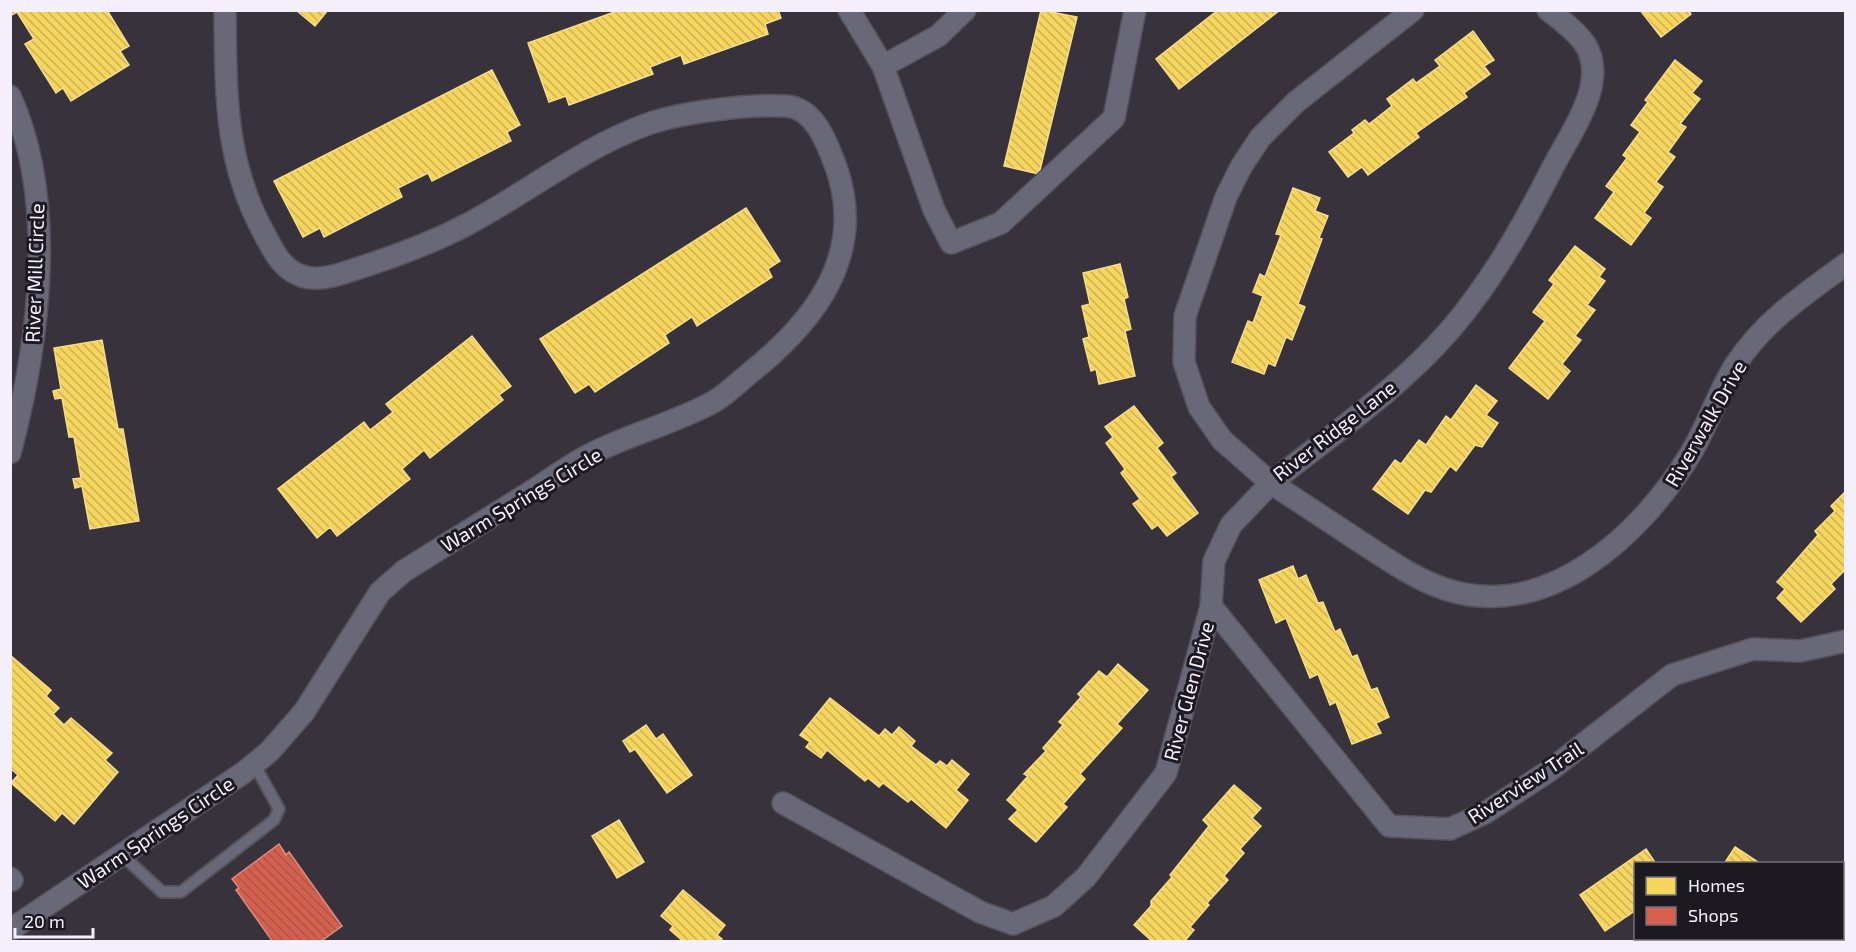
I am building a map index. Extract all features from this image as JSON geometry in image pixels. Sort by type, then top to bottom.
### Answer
[{"type":"street","name":"Warm Springs Circle","points":[[10,930],[269,752],[303,712],[380,592],[404,571],[589,455],[684,417],[718,399],[776,353],[804,324],[822,299],[835,271],[843,241],[844,210],[839,177],[829,148],[809,114],[789,106],[698,112],[649,124],[606,143],[465,226],[402,254],[324,279],[301,276],[280,263],[255,218],[232,150],[226,101],[225,10]]},
{"type":"street","points":[[849,10],[883,66],[934,210],[951,243],[1001,224],[1114,118],[1135,10]]},
{"type":"street","points":[[883,66],[938,36],[965,10]]},
{"type":"street","name":"River Ridge Lane","points":[[1413,10],[1296,102],[1260,138],[1241,167],[1226,197],[1185,316],[1184,362],[1199,407],[1222,440],[1271,483],[1410,370],[1449,331],[1484,287],[1521,228],[1589,97],[1593,71],[1586,45],[1570,27],[1548,10]]},
{"type":"street","name":"River Mill Circle","points":[[10,96],[23,125],[35,170],[38,207],[37,288],[33,348],[23,405],[10,453]]},
{"type":"street","name":"Riverwalk Drive","points":[[1271,483],[1406,572],[1446,589],[1480,596],[1515,595],[1543,589],[1575,574],[1627,533],[1670,484],[1692,452],[1736,364],[1770,321],[1845,264]]},
{"type":"street","name":"River Glen Drive","points":[[783,803],[980,912],[1013,924],[1054,906],[1086,877],[1166,773],[1211,606],[1215,561],[1231,525],[1271,483]]},
{"type":"street","name":"Riverview Trail","points":[[1211,606],[1389,826],[1450,829],[1485,813],[1549,771],[1672,675],[1753,649],[1800,651],[1845,641]]},
{"type":"lane","points":[[122,855],[162,892],[181,892],[274,820],[279,809],[254,764]]},
{"type":"building: Homes","points":[[10,10],[107,10],[129,46],[120,51],[129,65],[71,101],[63,88],[56,93],[25,44],[34,39],[17,12],[10,16]]},
{"type":"building: Homes","points":[[296,10],[328,10],[315,26]]},
{"type":"building: Homes","points":[[620,10],[778,10],[781,18],[765,24],[768,34],[684,64],[681,55],[650,67],[653,74],[569,105],[566,96],[549,102],[528,43]]},
{"type":"building: Homes","points":[[1041,10],[1077,17],[1039,174],[1004,166]]},
{"type":"building: Homes","points":[[1218,10],[1280,10],[1179,89],[1156,59]]},
{"type":"building: Homes","points":[[1640,10],[1688,10],[1691,14],[1661,37]]},
{"type":"building: Homes","points":[[1473,31],[1494,60],[1484,66],[1490,74],[1464,93],[1467,97],[1416,133],[1419,137],[1368,175],[1362,167],[1348,177],[1329,152],[1354,133],[1352,130],[1365,120],[1369,124],[1392,106],[1387,99],[1413,79],[1416,83],[1440,66],[1435,60]]},
{"type":"building: Homes","points":[[1675,60],[1702,81],[1692,93],[1700,99],[1680,124],[1686,127],[1668,152],[1675,157],[1656,182],[1663,187],[1644,213],[1651,218],[1631,245],[1595,218],[1614,192],[1606,186],[1627,158],[1623,155],[1640,132],[1631,125],[1648,102],[1645,100]]},
{"type":"building: Homes","points":[[492,70],[520,125],[507,132],[511,141],[432,181],[428,173],[398,188],[402,197],[324,237],[320,228],[303,237],[274,181]]},
{"type":"building: Homes","points":[[1293,188],[1320,198],[1315,211],[1328,216],[1298,304],[1305,307],[1292,340],[1286,337],[1275,366],[1268,363],[1264,374],[1232,362],[1248,321],[1253,323],[1263,296],[1253,292],[1260,274],[1265,277],[1281,235],[1276,234]]},
{"type":"building: Homes","points":[[746,208],[780,261],[768,269],[772,277],[697,326],[692,317],[665,335],[669,343],[595,392],[589,384],[575,393],[540,339]]},
{"type":"building: Homes","points":[[1575,246],[1605,269],[1599,277],[1605,281],[1587,305],[1595,310],[1575,336],[1581,340],[1562,364],[1570,371],[1548,399],[1509,368],[1545,321],[1533,312],[1554,284],[1549,280]]},
{"type":"building: Homes","points":[[1120,264],[1128,297],[1124,299],[1131,329],[1125,331],[1135,376],[1099,384],[1096,369],[1091,371],[1083,339],[1089,337],[1082,306],[1090,304],[1083,273]]},
{"type":"building: Homes","points":[[472,336],[511,386],[499,395],[503,400],[430,458],[424,450],[402,469],[410,479],[337,536],[330,527],[317,538],[278,489],[364,422],[370,430],[393,412],[386,404]]},
{"type":"building: Homes","points":[[102,340],[118,429],[123,429],[139,521],[90,529],[82,486],[75,488],[73,479],[81,478],[74,437],[69,437],[62,398],[55,399],[53,391],[61,389],[54,348]]},
{"type":"building: Homes","points":[[1476,385],[1497,401],[1486,415],[1498,423],[1482,447],[1475,445],[1456,471],[1450,466],[1431,492],[1425,490],[1408,514],[1373,489],[1395,460],[1401,464],[1419,440],[1426,445],[1446,416],[1451,420]]},
{"type":"building: Homes","points":[[1134,406],[1163,443],[1157,448],[1176,473],[1171,477],[1198,513],[1167,536],[1158,525],[1152,529],[1133,504],[1140,499],[1121,473],[1125,469],[1106,443],[1113,437],[1105,427]]},
{"type":"building: Homes","points":[[1846,491],[1846,569],[1831,584],[1835,589],[1801,622],[1777,598],[1785,589],[1777,582],[1818,535],[1815,531],[1835,511],[1831,506]]},
{"type":"building: Homes","points":[[1293,566],[1298,579],[1306,575],[1318,603],[1323,602],[1335,632],[1340,629],[1352,657],[1357,655],[1371,690],[1377,688],[1389,717],[1376,723],[1381,733],[1352,744],[1336,702],[1330,705],[1318,674],[1310,678],[1286,618],[1276,623],[1259,580]]},
{"type":"building: Homes","points":[[10,655],[51,690],[46,696],[59,708],[53,714],[64,725],[71,718],[112,753],[105,760],[118,772],[74,824],[62,813],[55,821],[11,783],[18,775],[10,768]]},
{"type":"building: Homes","points":[[1118,664],[1148,690],[1117,724],[1122,728],[1080,774],[1085,779],[1063,804],[1067,807],[1036,842],[1009,819],[1018,810],[1007,800],[1028,776],[1024,774],[1046,751],[1043,748],[1063,725],[1059,722],[1081,697],[1078,694],[1099,671],[1107,677]]},
{"type":"building: Homes","points":[[830,698],[879,736],[885,729],[892,735],[899,727],[915,741],[911,746],[936,765],[940,761],[947,766],[952,760],[969,774],[956,790],[968,800],[946,828],[911,799],[908,802],[883,783],[879,787],[868,778],[865,781],[827,750],[821,758],[806,747],[810,742],[800,735]]},
{"type":"building: Homes","points":[[646,725],[656,739],[663,734],[692,775],[667,793],[635,749],[630,752],[623,741]]},
{"type":"building: Homes","points":[[1234,785],[1261,808],[1252,818],[1261,826],[1240,849],[1244,853],[1224,876],[1228,880],[1207,903],[1209,905],[1190,927],[1194,930],[1184,942],[1153,942],[1134,925],[1151,906],[1151,901],[1172,877],[1170,875],[1209,826],[1203,820]]},
{"type":"building: Homes","points":[[619,820],[644,862],[617,878],[592,836]]},
{"type":"building: Homes","points":[[1735,847],[1758,862],[1725,862]]},
{"type":"building: Homes","points":[[1646,849],[1655,862],[1634,862],[1634,911],[1605,931],[1580,895]]},
{"type":"building: Homes","points":[[683,890],[725,925],[717,935],[722,939],[720,942],[684,942],[670,930],[673,926],[661,916]]},
{"type":"building: Shops","points":[[279,844],[286,855],[289,852],[342,926],[320,942],[273,942],[236,890],[239,888],[232,879]]}]
